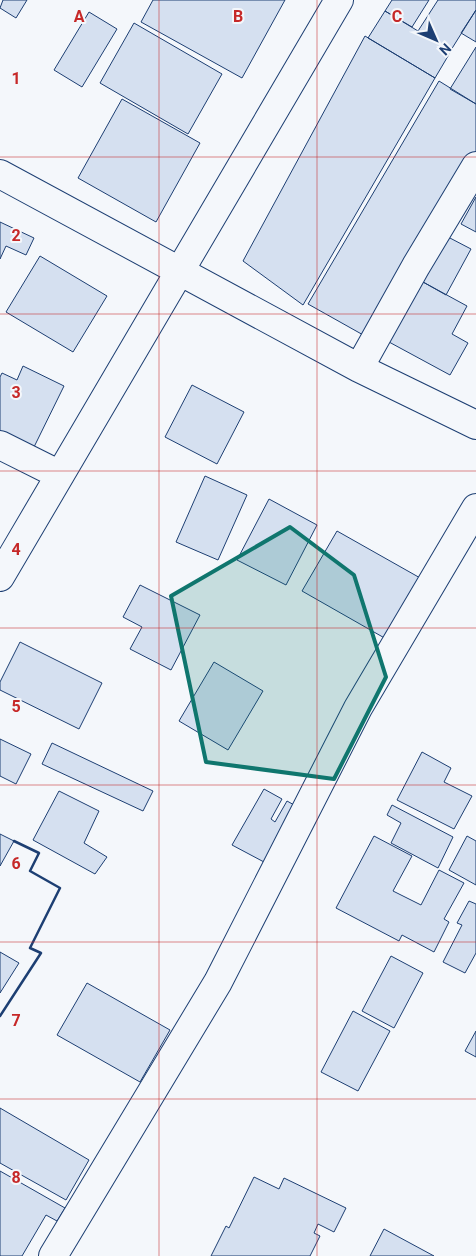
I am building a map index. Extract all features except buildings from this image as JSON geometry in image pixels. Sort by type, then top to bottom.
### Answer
[{"type":"street","points":[[0,577],[179,269],[339,0]]},
{"type":"street","points":[[360,368],[416,266],[476,166]]},
{"type":"street","points":[[0,174],[360,368],[476,425]]},
{"type":"street","points":[[0,446],[60,475]]},
{"type":"street","points":[[53,1256],[218,982],[358,708],[476,508]]},
{"type":"highlighted area","points":[[290,527],[354,575],[386,677],[334,779],[206,762],[171,596]]},
{"type":"wall","points":[[0,1016],[41,953],[30,948],[60,888],[30,871],[39,853],[14,841]]}]
